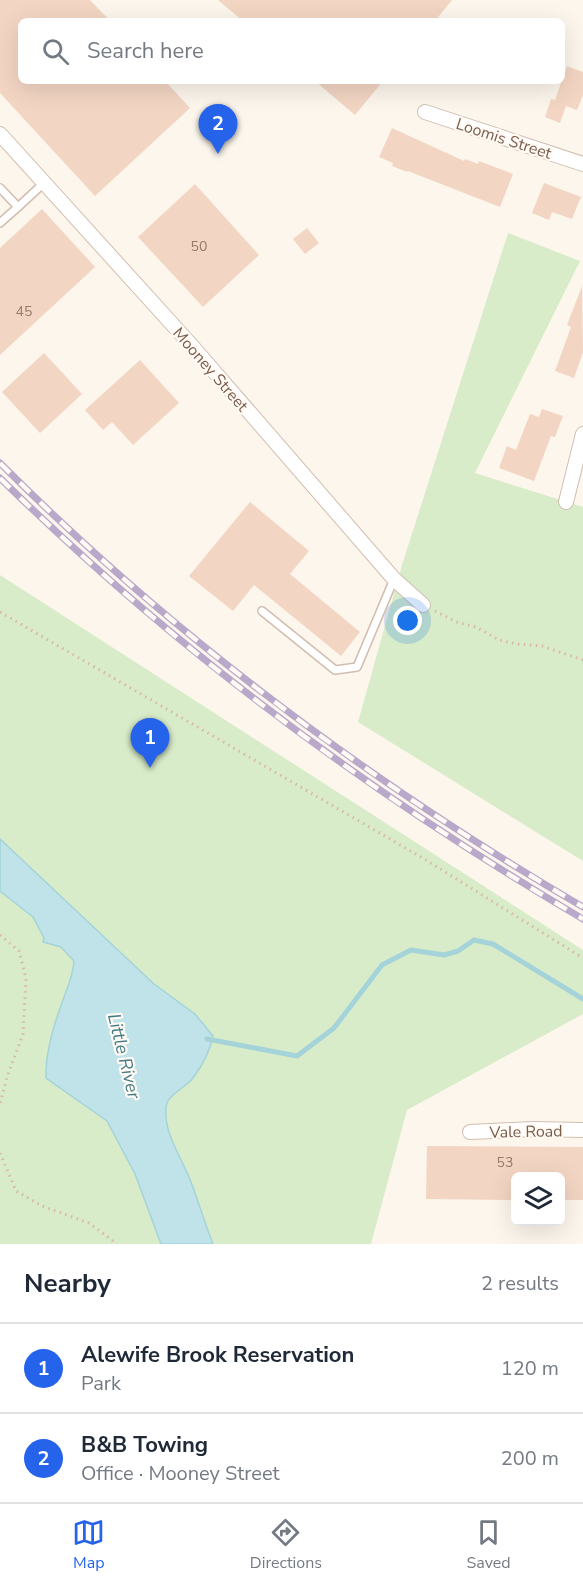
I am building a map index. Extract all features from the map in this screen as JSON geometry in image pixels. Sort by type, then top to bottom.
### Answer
[{"type":"street","name":"Loomis Street","points":[[425,112],[583,164]]},
{"type":"street","name":"Mooney Street","points":[[0,134],[196,352],[394,579],[423,604]]},
{"type":"street","points":[[567,502],[583,434]]},
{"type":"street","name":"Vale Road","points":[[470,1132],[583,1130]]},
{"type":"lane","points":[[0,223],[44,183]]},
{"type":"lane","points":[[0,188],[18,207]]},
{"type":"lane","points":[[262,611],[335,670],[357,667],[394,579]]},
{"type":"path","points":[[423,604],[457,622],[476,627],[500,640],[542,646],[583,660]]},
{"type":"path","points":[[0,612],[426,860],[583,958]]},
{"type":"path","points":[[0,935],[19,951],[26,978],[24,1034],[7,1077],[0,1104]]},
{"type":"path","points":[[0,1153],[16,1191],[42,1206],[89,1223],[117,1244]]},
{"type":"green space","points":[[508,233],[580,261],[475,473],[583,507],[583,861],[358,722],[402,565]]},
{"type":"green space","points":[[0,575],[583,950],[583,1014],[407,1110],[371,1244],[0,1244]]},
{"type":"water","name":"Little River","points":[[0,839],[154,984],[195,1014],[213,1036],[200,1068],[190,1081],[168,1100],[166,1113],[169,1133],[191,1182],[213,1244],[161,1244],[135,1174],[107,1121],[46,1078],[51,1039],[74,961],[61,947],[43,942],[44,938],[33,917],[0,891]]},
{"type":"building","points":[[0,0],[90,0],[107,18],[18,18],[18,84],[168,84],[190,108],[95,196],[0,93]]},
{"type":"building","points":[[218,0],[452,0],[437,18],[239,18]]},
{"type":"building","points":[[567,66],[583,72],[583,95],[577,110],[566,106],[560,123],[545,117],[551,99],[555,100],[561,84],[565,84]]},
{"type":"building","points":[[319,84],[381,84],[355,115]]},
{"type":"building","points":[[392,128],[464,161],[465,159],[478,164],[479,161],[513,174],[500,207],[392,166],[393,163],[379,157]]},
{"type":"building","points":[[544,183],[581,197],[572,219],[552,212],[549,220],[532,213]]},
{"type":"building","points":[[195,184],[259,255],[203,307],[138,237]]},
{"type":"building","points":[[42,209],[95,267],[0,355],[0,248]]},
{"type":"building","points":[[307,228],[319,243],[305,254],[293,239]]},
{"type":"building","points":[[582,286],[583,352],[574,378],[555,371],[571,327],[567,325]]},
{"type":"building","points":[[44,353],[82,394],[40,433],[2,392]]},
{"type":"building","points":[[140,360],[179,403],[133,445],[112,422],[103,430],[85,410]]},
{"type":"building","points":[[542,409],[563,416],[555,437],[551,436],[534,481],[499,468],[507,446],[516,450],[530,414],[539,417]]},
{"type":"building","points":[[250,502],[309,551],[290,574],[360,632],[341,656],[254,585],[233,611],[189,576]]},
{"type":"building","points":[[427,1146],[583,1147],[583,1200],[565,1200],[565,1172],[511,1172],[511,1200],[426,1199]]},
{"type":"waterway","points":[[207,1039],[297,1056],[334,1028],[382,965],[411,950],[444,955],[458,951],[474,940],[493,944],[583,999]]},
{"type":"railway","points":[[0,463],[66,527],[135,588],[277,704],[427,810],[583,907]]},
{"type":"railway","points":[[0,478],[135,602],[206,661],[278,716],[427,822],[583,919]]},
{"type":"place","name":"B&B Towing","points":[[218,154]]},
{"type":"place","name":"Alewife Brook Reservation","points":[[150,768]]}]
